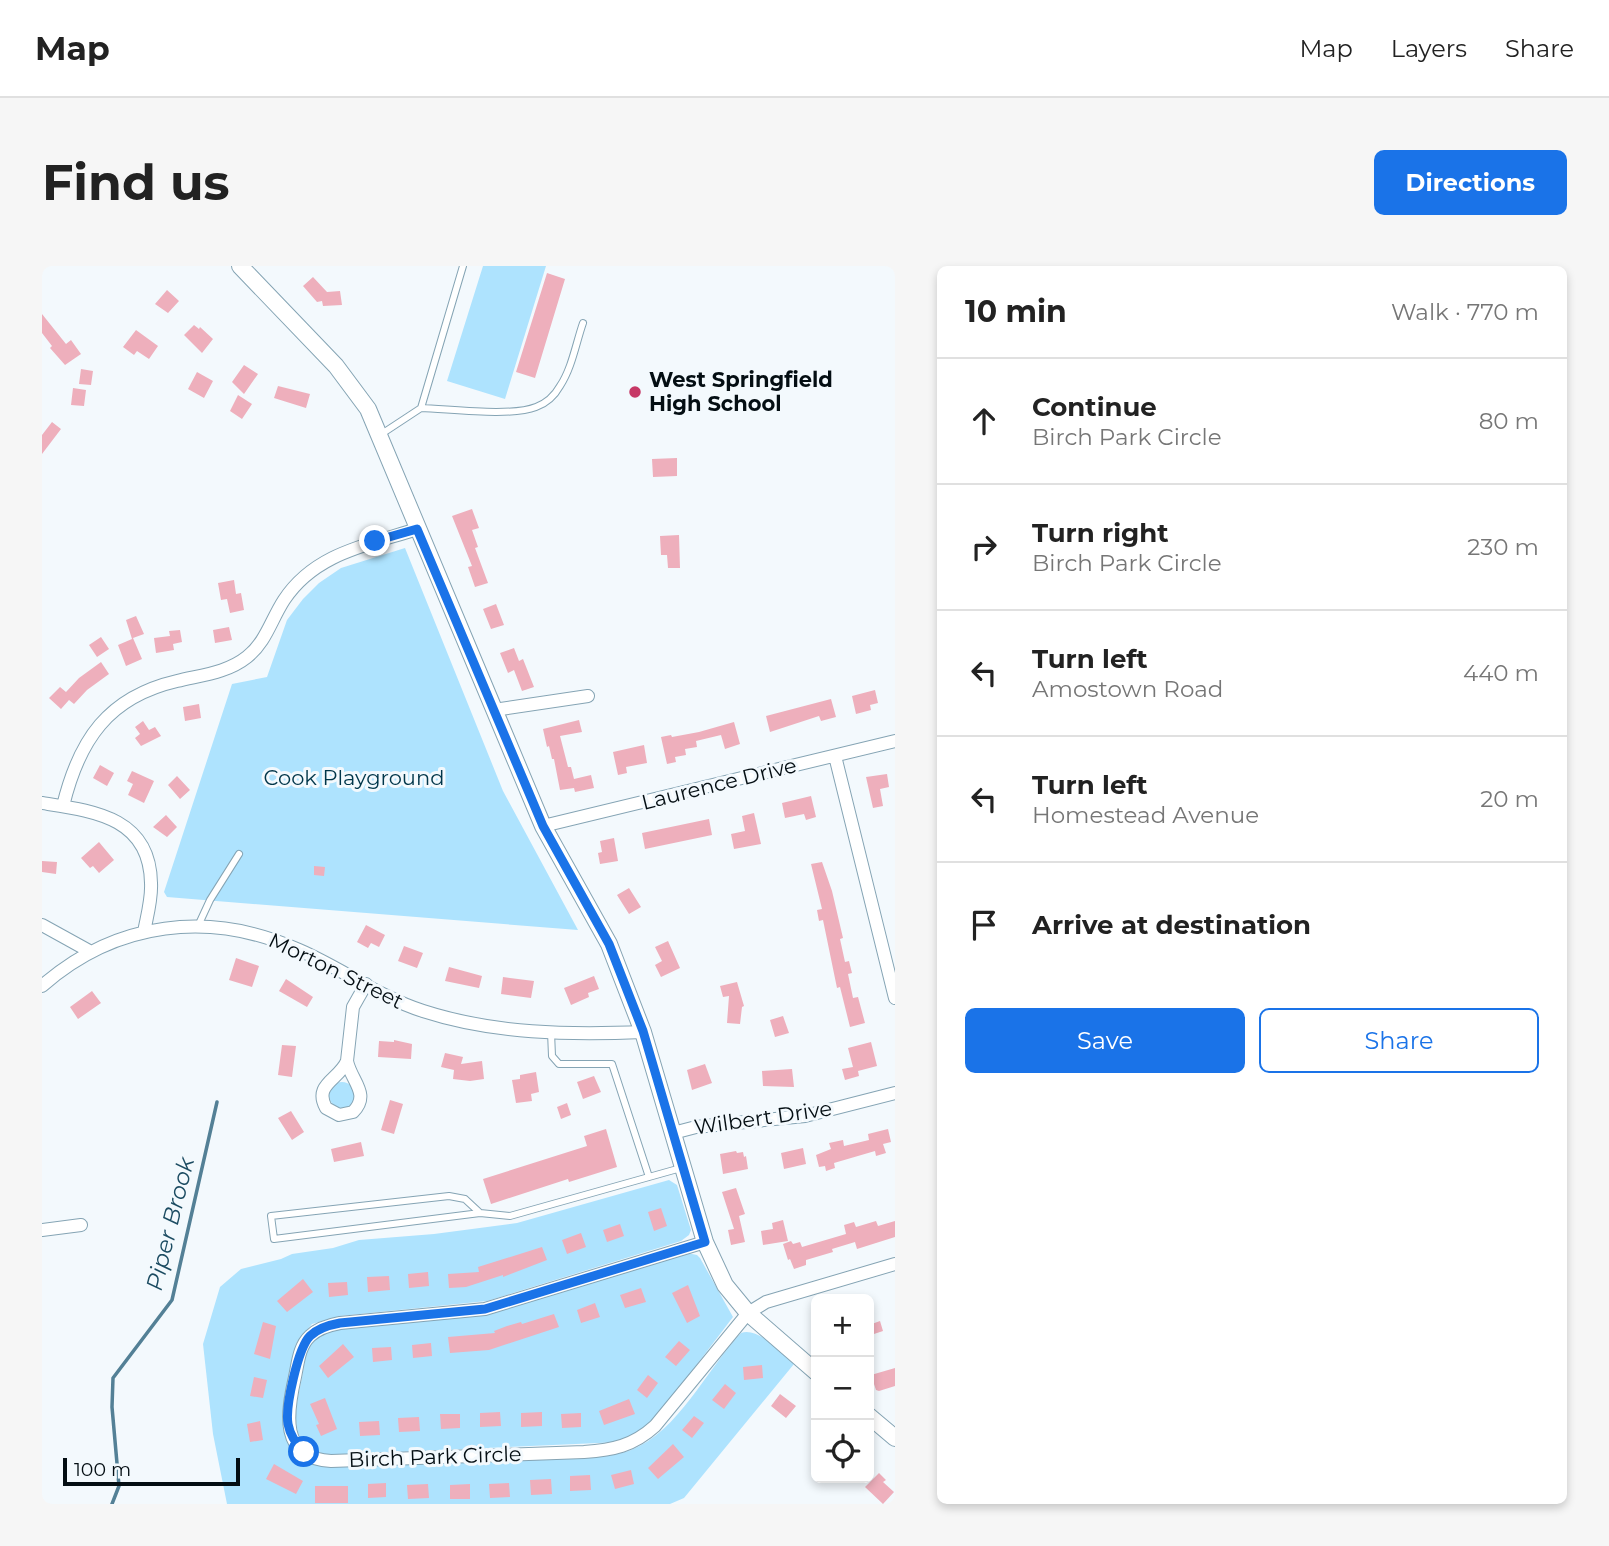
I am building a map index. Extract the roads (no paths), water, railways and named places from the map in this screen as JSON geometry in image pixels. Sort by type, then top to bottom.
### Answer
[{"type":"street","points":[[240,266],[356,390],[380,435],[543,826],[609,944],[643,1031],[705,1242],[724,1285],[748,1313],[811,1368]]},
{"type":"street","points":[[63,806],[82,751],[101,723],[118,707],[151,688],[211,674],[238,663],[260,645],[284,600],[309,572],[345,551],[417,529]]},
{"type":"street","points":[[494,710],[588,696]]},
{"type":"street","name":"Laurence Drive","points":[[543,826],[895,741]]},
{"type":"street","points":[[835,756],[895,998]]},
{"type":"street","points":[[42,803],[105,815],[122,824],[136,837],[148,861],[151,881],[144,932]]},
{"type":"street","points":[[42,925],[92,952]]},
{"type":"street","name":"Morton Street","points":[[42,986],[92,952],[124,938],[144,932],[198,926],[230,928],[273,939],[300,950],[412,1007],[452,1019],[503,1028],[551,1032],[643,1031]]},
{"type":"street","points":[[347,1061],[353,1007],[366,984]]},
{"type":"street","name":"Wilbert Drive","points":[[673,1133],[703,1126],[805,1116],[895,1093]]},
{"type":"street","points":[[42,1230],[81,1225]]},
{"type":"street","name":"Birch Park Circle","points":[[705,1242],[485,1309],[340,1323],[317,1330],[301,1349],[288,1415],[293,1438],[304,1452],[313,1457],[338,1461],[584,1452],[620,1448],[637,1441],[655,1426],[748,1313]]},
{"type":"street","points":[[748,1313],[766,1302],[895,1264]]},
{"type":"street","points":[[874,1420],[893,1433]]},
{"type":"lane","points":[[421,408],[463,266]]},
{"type":"lane","points":[[380,435],[421,408],[514,411],[544,404],[554,395],[566,376],[583,323]]},
{"type":"lane","points":[[198,926],[210,900],[239,854]]},
{"type":"lane","points":[[551,1032],[552,1056],[559,1064],[612,1064],[649,1177]]},
{"type":"lane","points":[[480,1213],[465,1199],[449,1196],[271,1216],[274,1239],[480,1213],[510,1216],[683,1167]]},
{"type":"waterway","name":"Piper Brook","points":[[112,1504],[119,1486],[112,1407],[113,1378],[172,1300],[217,1102]]},
{"type":"place","name":"West Springfield High School","points":[[635,392]]},
{"type":"park label","name":"Cook Playground","points":[[354,778]]}]
